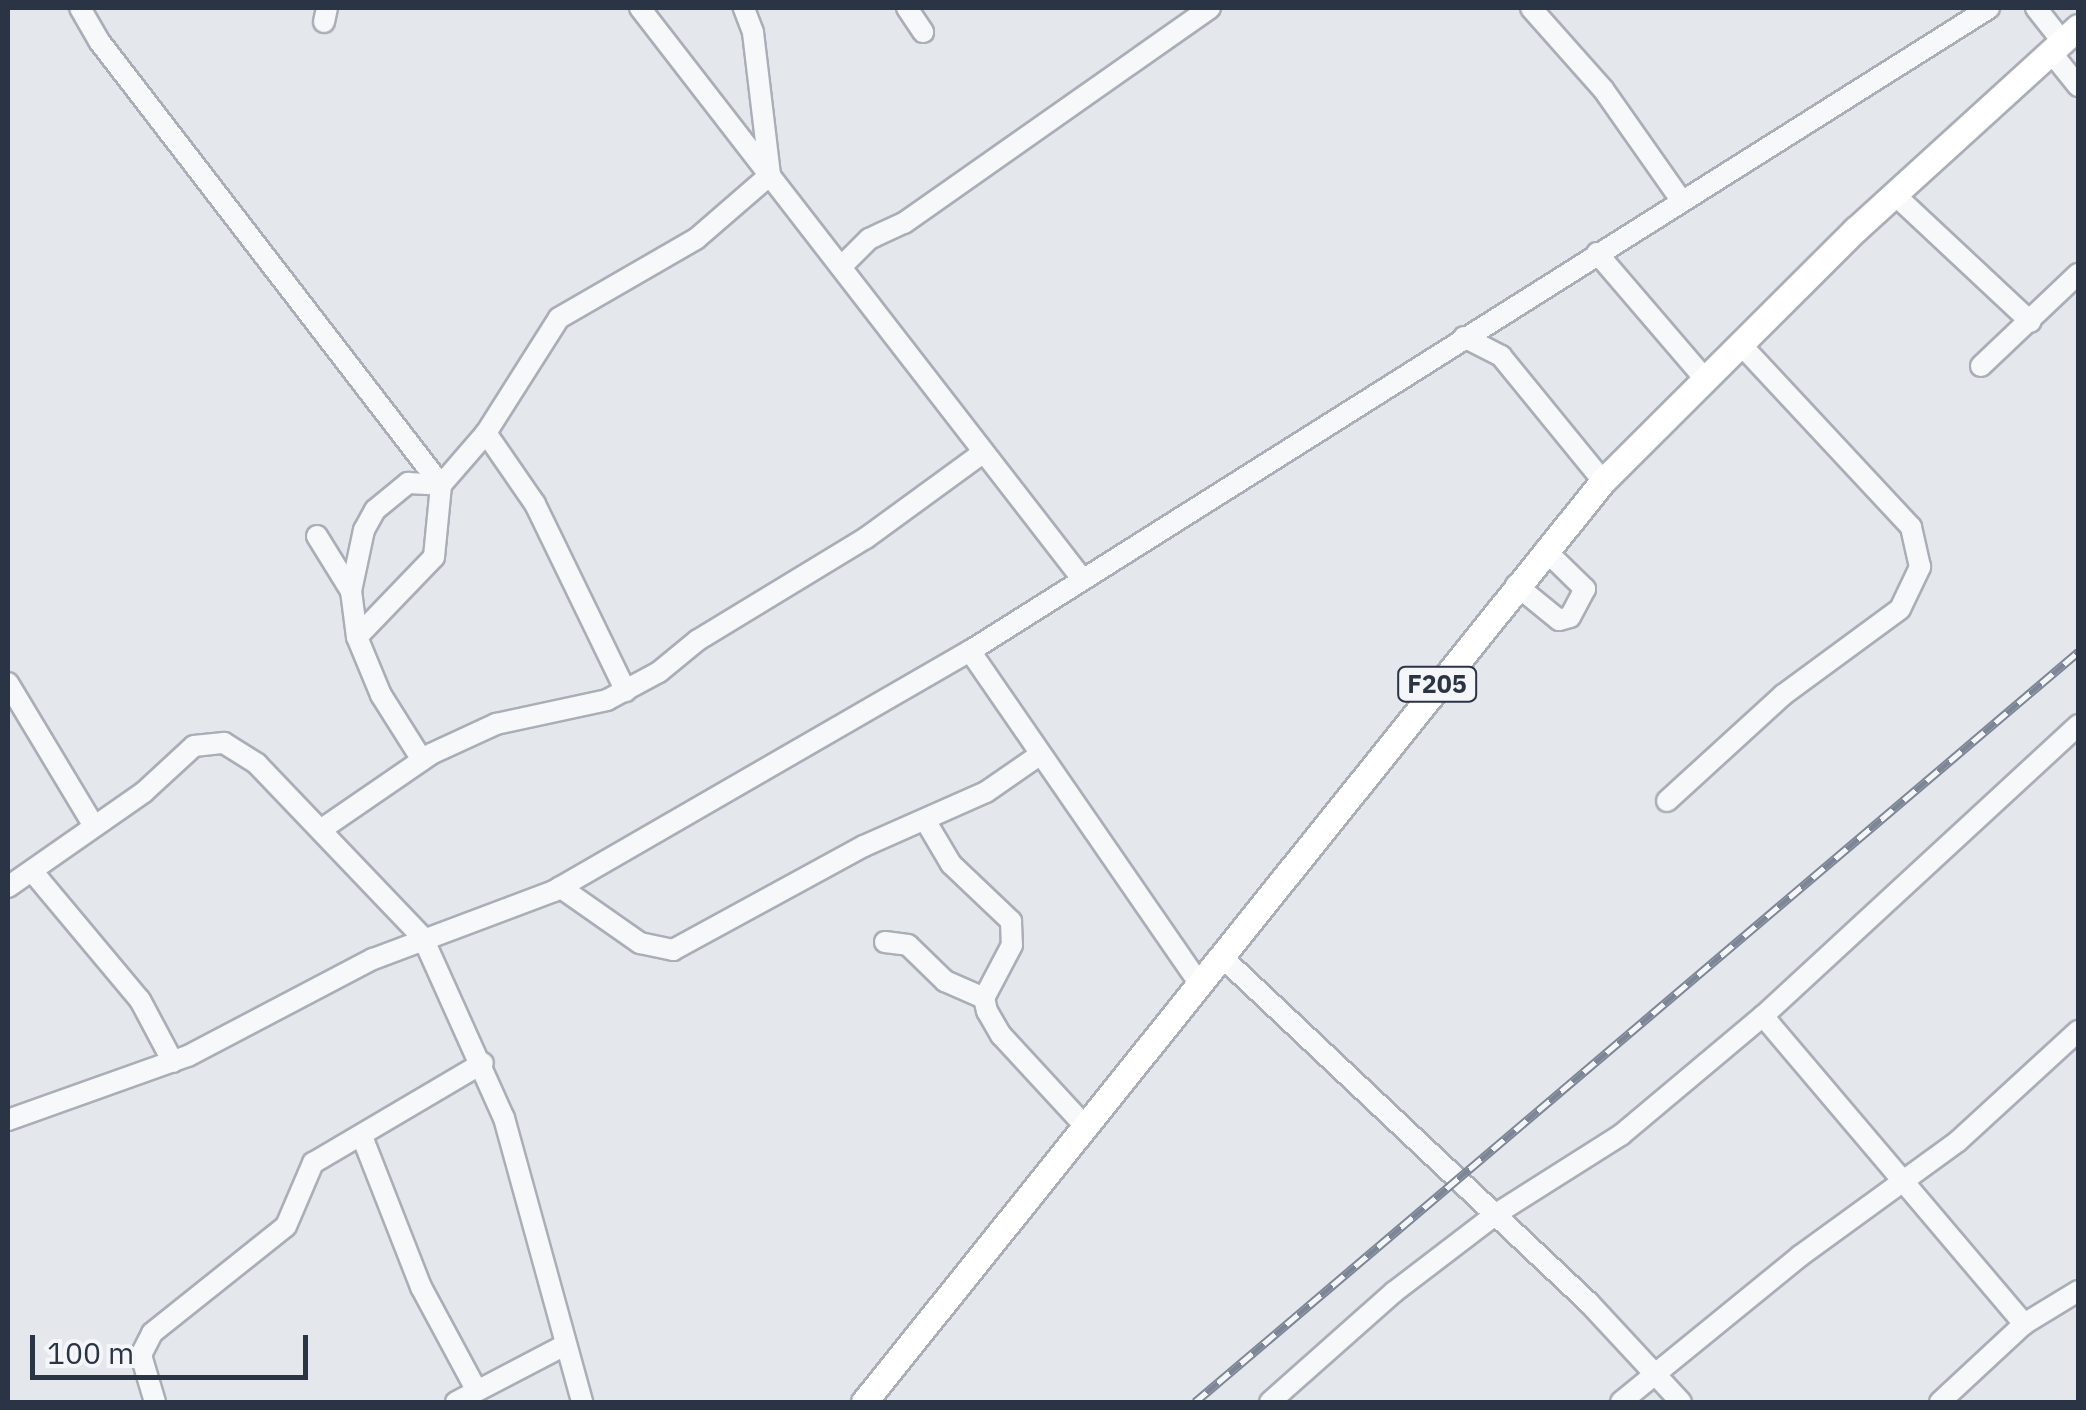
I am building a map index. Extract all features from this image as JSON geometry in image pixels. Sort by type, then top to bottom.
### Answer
[{"type":"main road","name":"F205","points":[[864,1402],[1516,584],[1603,481],[1894,194],[2064,40]]},
{"type":"street","points":[[80,8],[110,56],[441,485]]},
{"type":"street","points":[[640,8],[980,454],[1083,580]]},
{"type":"street","points":[[744,8],[753,32],[770,175]]},
{"type":"street","points":[[907,8],[923,32]]},
{"type":"street","points":[[840,267],[869,239],[904,223],[1210,8]]},
{"type":"street","points":[[8,1120],[173,1062],[423,938],[560,888],[970,651],[1989,8]]},
{"type":"street","points":[[2036,8],[2064,40],[2078,86]]},
{"type":"street","points":[[1540,10],[1681,200]]},
{"type":"street","points":[[357,637],[434,557],[441,485],[486,434],[559,318],[696,239],[770,175]]},
{"type":"street","points":[[1894,194],[2031,322]]},
{"type":"street","points":[[1597,253],[1705,379]]},
{"type":"street","points":[[1982,366],[2078,274]]},
{"type":"street","points":[[1464,337],[1502,356],[1603,481]]},
{"type":"street","points":[[1667,800],[1782,695],[1900,609],[1912,594],[1920,568],[1912,527],[1742,345]]},
{"type":"street","points":[[486,434],[536,504],[626,690]]},
{"type":"street","points":[[322,828],[422,760],[496,724],[626,690],[866,538],[980,454]]},
{"type":"street","points":[[422,760],[381,696],[357,637],[351,592],[364,530],[376,510],[408,483],[441,485]]},
{"type":"street","points":[[317,536],[351,592]]},
{"type":"street","points":[[1516,584],[1559,620],[1570,618],[1585,589],[1545,550]]},
{"type":"street","points":[[970,651],[1038,756],[1200,984]]},
{"type":"street","points":[[8,683],[94,826]]},
{"type":"street","points":[[1270,1402],[1394,1292],[1496,1214],[1620,1135],[1763,1016],[2078,725]]},
{"type":"street","points":[[8,887],[94,826],[194,746],[214,742],[235,747],[322,828],[423,938],[483,1063],[504,1118],[562,1348],[582,1402]]},
{"type":"street","points":[[560,888],[640,943],[673,950],[757,900],[986,792],[1038,756]]},
{"type":"street","points":[[925,820],[952,864],[1012,921],[1012,945],[984,998]]},
{"type":"street","points":[[32,871],[140,1000],[173,1062]]},
{"type":"street","points":[[885,942],[908,945],[946,981],[984,998],[1001,1035],[1086,1126]]},
{"type":"street","points":[[1222,957],[1496,1214],[1681,1402]]},
{"type":"street","points":[[1763,1016],[2024,1324]]},
{"type":"street","points":[[1621,1402],[1904,1179],[1958,1141],[2078,1031]]},
{"type":"street","points":[[155,1402],[141,1354],[152,1333],[286,1226],[313,1163],[363,1139],[483,1063]]},
{"type":"street","points":[[363,1139],[421,1286],[476,1389]]},
{"type":"street","points":[[1940,1402],[2024,1324],[2078,1291]]},
{"type":"street","points":[[456,1402],[562,1348]]},
{"type":"railway","points":[[1195,1402],[2078,652]]}]
